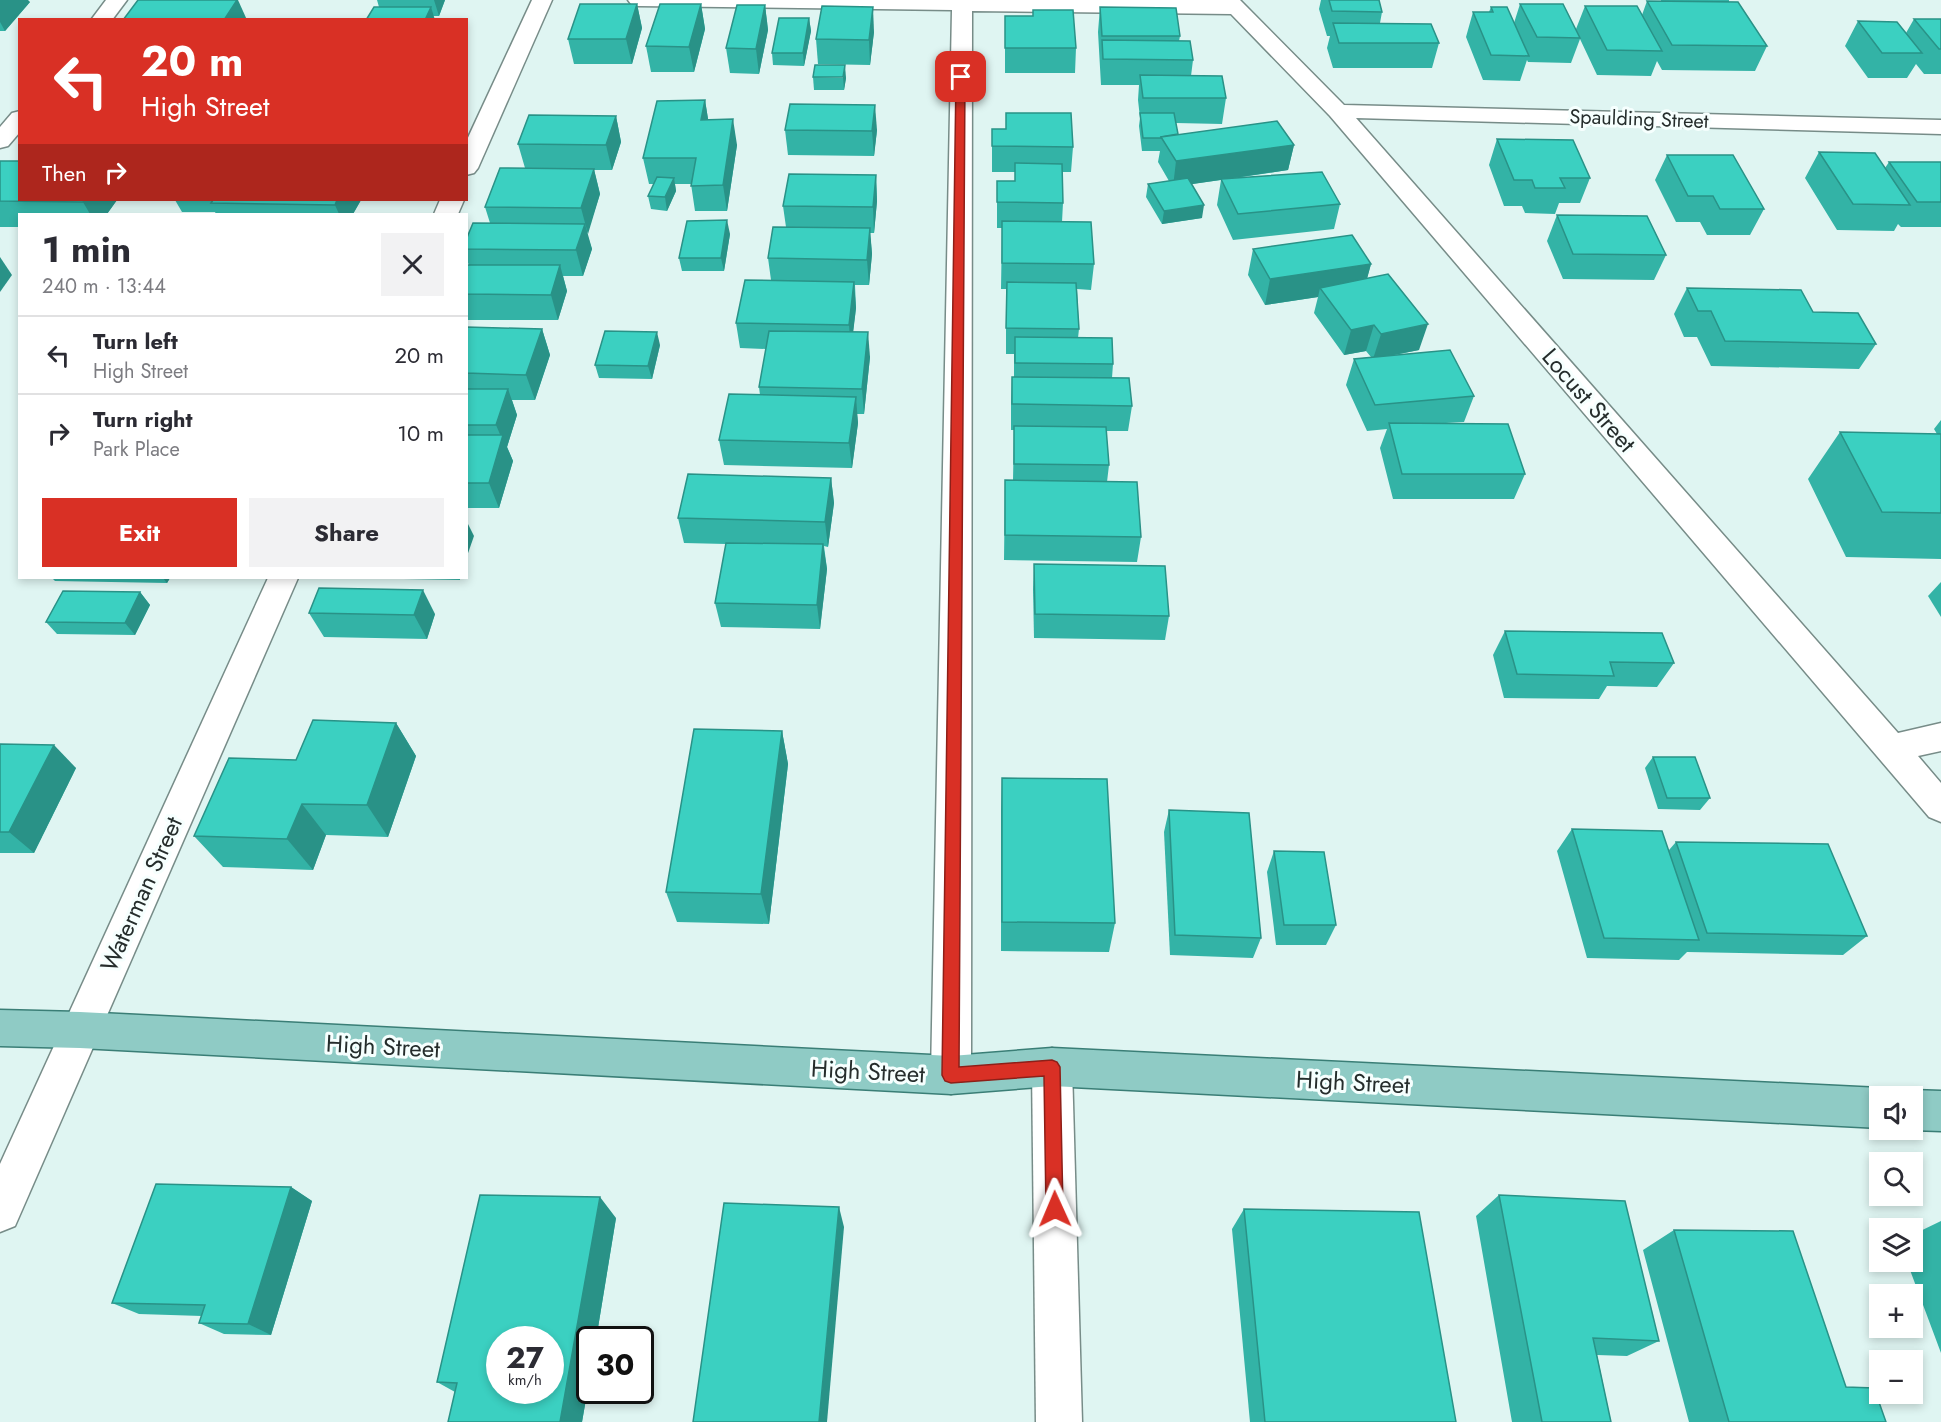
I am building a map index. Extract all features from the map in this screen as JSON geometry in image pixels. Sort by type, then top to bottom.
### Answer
[{"type":"main road","name":"High Street","points":[[0,1028],[80,1030],[951,1075],[1052,1067],[1869,1107]]},
{"type":"main road","points":[[1923,1110],[1941,1111]]},
{"type":"street","points":[[103,18],[117,0]]},
{"type":"street","points":[[468,164],[542,0]]},
{"type":"street","points":[[638,0],[962,6],[1232,4]]},
{"type":"street","name":"Locust Street","points":[[1232,4],[1338,111],[1941,807]]},
{"type":"street","points":[[951,1075],[962,6]]},
{"type":"street","name":"Spaulding Street","points":[[1338,111],[1941,127]]},
{"type":"street","points":[[0,141],[18,120]]},
{"type":"street","name":"Waterman Street","points":[[0,1210],[283,579]]},
{"type":"street","points":[[1891,749],[1941,737]]},
{"type":"street","points":[[1052,1067],[1059,1422]]},
{"type":"building","points":[[138,0],[237,0],[225,18],[124,18]]},
{"type":"building","points":[[1329,0],[1379,0],[1382,12],[1332,11]]},
{"type":"building","points":[[1647,1],[1738,2],[1767,46],[1672,45]]},
{"type":"building","points":[[580,4],[637,4],[626,39],[568,39]]},
{"type":"building","points":[[660,4],[701,4],[689,47],[646,46]]},
{"type":"building","points":[[1520,4],[1563,4],[1580,38],[1537,37]]},
{"type":"building","points":[[737,5],[765,5],[756,49],[726,48]]},
{"type":"building","points":[[822,6],[873,7],[869,40],[816,39]]},
{"type":"building","points":[[1585,6],[1637,6],[1662,51],[1607,50]]},
{"type":"building","points":[[374,7],[431,7],[426,18],[367,18]]},
{"type":"building","points":[[1100,7],[1176,8],[1180,36],[1102,36]]},
{"type":"building","points":[[1491,7],[1507,7],[1529,56],[1491,55],[1473,12],[1493,12]]},
{"type":"building","points":[[1033,10],[1073,10],[1076,48],[1005,48],[1005,16],[1033,16]]},
{"type":"building","points":[[779,18],[809,18],[803,53],[772,53]]},
{"type":"building","points":[[1914,19],[1941,19],[1941,49],[1939,49]]},
{"type":"building","points":[[1858,21],[1897,22],[1922,53],[1882,53]]},
{"type":"building","points":[[1333,23],[1431,24],[1439,43],[1339,43]]},
{"type":"building","points":[[1102,40],[1190,41],[1193,60],[1103,59]]},
{"type":"building","points":[[815,65],[845,65],[843,77],[813,77]]},
{"type":"building","points":[[1140,75],[1222,76],[1226,98],[1143,98]]},
{"type":"building","points":[[705,100],[701,120],[733,119],[723,185],[691,186],[696,158],[643,158],[657,101]]},
{"type":"building","points":[[790,104],[875,105],[872,131],[785,130]]},
{"type":"building","points":[[1006,113],[1071,113],[1073,147],[992,146],[992,129],[1006,129]]},
{"type":"building","points":[[1140,113],[1174,113],[1178,134],[1161,138],[1143,138]]},
{"type":"building","points":[[529,115],[616,116],[606,145],[518,144]]},
{"type":"building","points":[[1277,121],[1294,145],[1176,161],[1161,137]]},
{"type":"building","points":[[1497,139],[1573,140],[1590,178],[1560,178],[1565,188],[1535,188],[1532,180],[1514,180]]},
{"type":"building","points":[[1819,152],[1875,153],[1910,205],[1853,204]]},
{"type":"building","points":[[1667,155],[1733,155],[1764,209],[1720,209],[1713,196],[1688,196]]},
{"type":"building","points":[[0,161],[18,161],[18,201],[84,201],[83,202],[0,201]]},
{"type":"building","points":[[1889,162],[1941,162],[1941,202],[1917,202]]},
{"type":"building","points":[[1015,163],[1062,164],[1063,203],[997,202],[997,181],[1015,181]]},
{"type":"building","points":[[500,168],[594,169],[581,208],[485,207]]},
{"type":"building","points":[[1322,172],[1340,204],[1238,214],[1221,179]]},
{"type":"building","points":[[789,174],[876,175],[873,207],[783,206]]},
{"type":"building","points":[[657,177],[674,178],[665,197],[648,196]]},
{"type":"building","points":[[1188,178],[1204,205],[1164,211],[1148,184]]},
{"type":"building","points":[[212,201],[337,201],[335,205],[211,203]]},
{"type":"building","points":[[1557,215],[1647,216],[1666,255],[1573,254]]},
{"type":"building","points":[[727,220],[721,258],[679,258],[687,221]]},
{"type":"building","points":[[1002,221],[1091,222],[1094,264],[1002,263]]},
{"type":"building","points":[[473,223],[585,224],[576,250],[468,249],[468,235]]},
{"type":"building","points":[[773,227],[870,228],[867,260],[768,258]]},
{"type":"building","points":[[1352,235],[1371,264],[1270,279],[1253,249]]},
{"type":"building","points":[[468,265],[560,265],[551,295],[468,294]]},
{"type":"building","points":[[1388,274],[1428,324],[1381,334],[1374,325],[1351,330],[1320,288]]},
{"type":"building","points":[[745,280],[854,282],[849,325],[736,323]]},
{"type":"building","points":[[1007,282],[1076,283],[1079,329],[1006,328]]},
{"type":"building","points":[[1687,288],[1801,290],[1813,312],[1858,313],[1876,344],[1725,341],[1711,311],[1698,311]]},
{"type":"building","points":[[468,327],[542,329],[526,375],[468,373]]},
{"type":"building","points":[[605,331],[657,332],[648,366],[595,365]]},
{"type":"building","points":[[769,331],[868,332],[862,389],[759,387]]},
{"type":"building","points":[[1015,337],[1112,338],[1113,364],[1015,363]]},
{"type":"building","points":[[1450,350],[1474,396],[1375,405],[1354,359]]},
{"type":"building","points":[[1012,377],[1129,378],[1132,406],[1012,404]]},
{"type":"building","points":[[468,389],[508,389],[496,425],[468,425]]},
{"type":"building","points":[[729,394],[856,397],[849,443],[719,440]]},
{"type":"building","points":[[1389,423],[1508,424],[1525,474],[1402,474]]},
{"type":"building","points":[[1014,426],[1106,427],[1109,465],[1014,464]]},
{"type":"building","points":[[1840,432],[1941,434],[1941,513],[1882,512]]},
{"type":"building","points":[[468,435],[503,435],[489,483],[468,483]]},
{"type":"building","points":[[688,474],[831,478],[825,522],[678,518]]},
{"type":"building","points":[[1005,480],[1137,482],[1141,537],[1005,535]]},
{"type":"building","points":[[726,543],[823,544],[817,605],[715,603]]},
{"type":"building","points":[[1034,564],[1165,566],[1169,616],[1035,614]]},
{"type":"building","points":[[319,588],[423,590],[414,615],[309,613]]},
{"type":"building","points":[[63,591],[140,592],[125,623],[46,622]]},
{"type":"building","points":[[1505,631],[1662,633],[1674,663],[1610,662],[1614,676],[1517,674]]},
{"type":"building","points":[[313,720],[396,723],[367,805],[302,804],[287,839],[194,836],[229,758],[296,760]]},
{"type":"building","points":[[694,729],[782,731],[761,894],[666,892]]},
{"type":"building","points":[[0,744],[54,745],[9,832],[0,832]]},
{"type":"building","points":[[1653,757],[1695,757],[1710,798],[1667,798]]},
{"type":"building","points":[[1002,778],[1107,779],[1115,923],[1002,922]]},
{"type":"building","points":[[1169,810],[1249,813],[1261,938],[1175,935]]},
{"type":"building","points":[[1572,829],[1662,831],[1699,940],[1604,938]]},
{"type":"building","points":[[1676,842],[1828,844],[1867,936],[1707,933]]},
{"type":"building","points":[[1274,851],[1324,852],[1336,925],[1284,925]]},
{"type":"building","points":[[156,1184],[291,1187],[248,1324],[199,1323],[205,1305],[112,1303]]},
{"type":"building","points":[[480,1195],[600,1197],[564,1400],[564,1326],[486,1326],[486,1404],[563,1404],[560,1422],[448,1422],[457,1383],[437,1382]]},
{"type":"building","points":[[1499,1195],[1625,1201],[1659,1341],[1593,1338],[1611,1422],[1542,1422]]},
{"type":"building","points":[[724,1203],[839,1207],[819,1422],[693,1422]]},
{"type":"building","points":[[1244,1209],[1419,1212],[1456,1422],[1265,1422]]},
{"type":"building","points":[[1674,1230],[1793,1231],[1846,1387],[1869,1388],[1869,1404],[1880,1404],[1886,1422],[1729,1422]]},
{"type":"route","points":[[961,77],[951,1075],[1052,1067],[1055,1209]]}]
